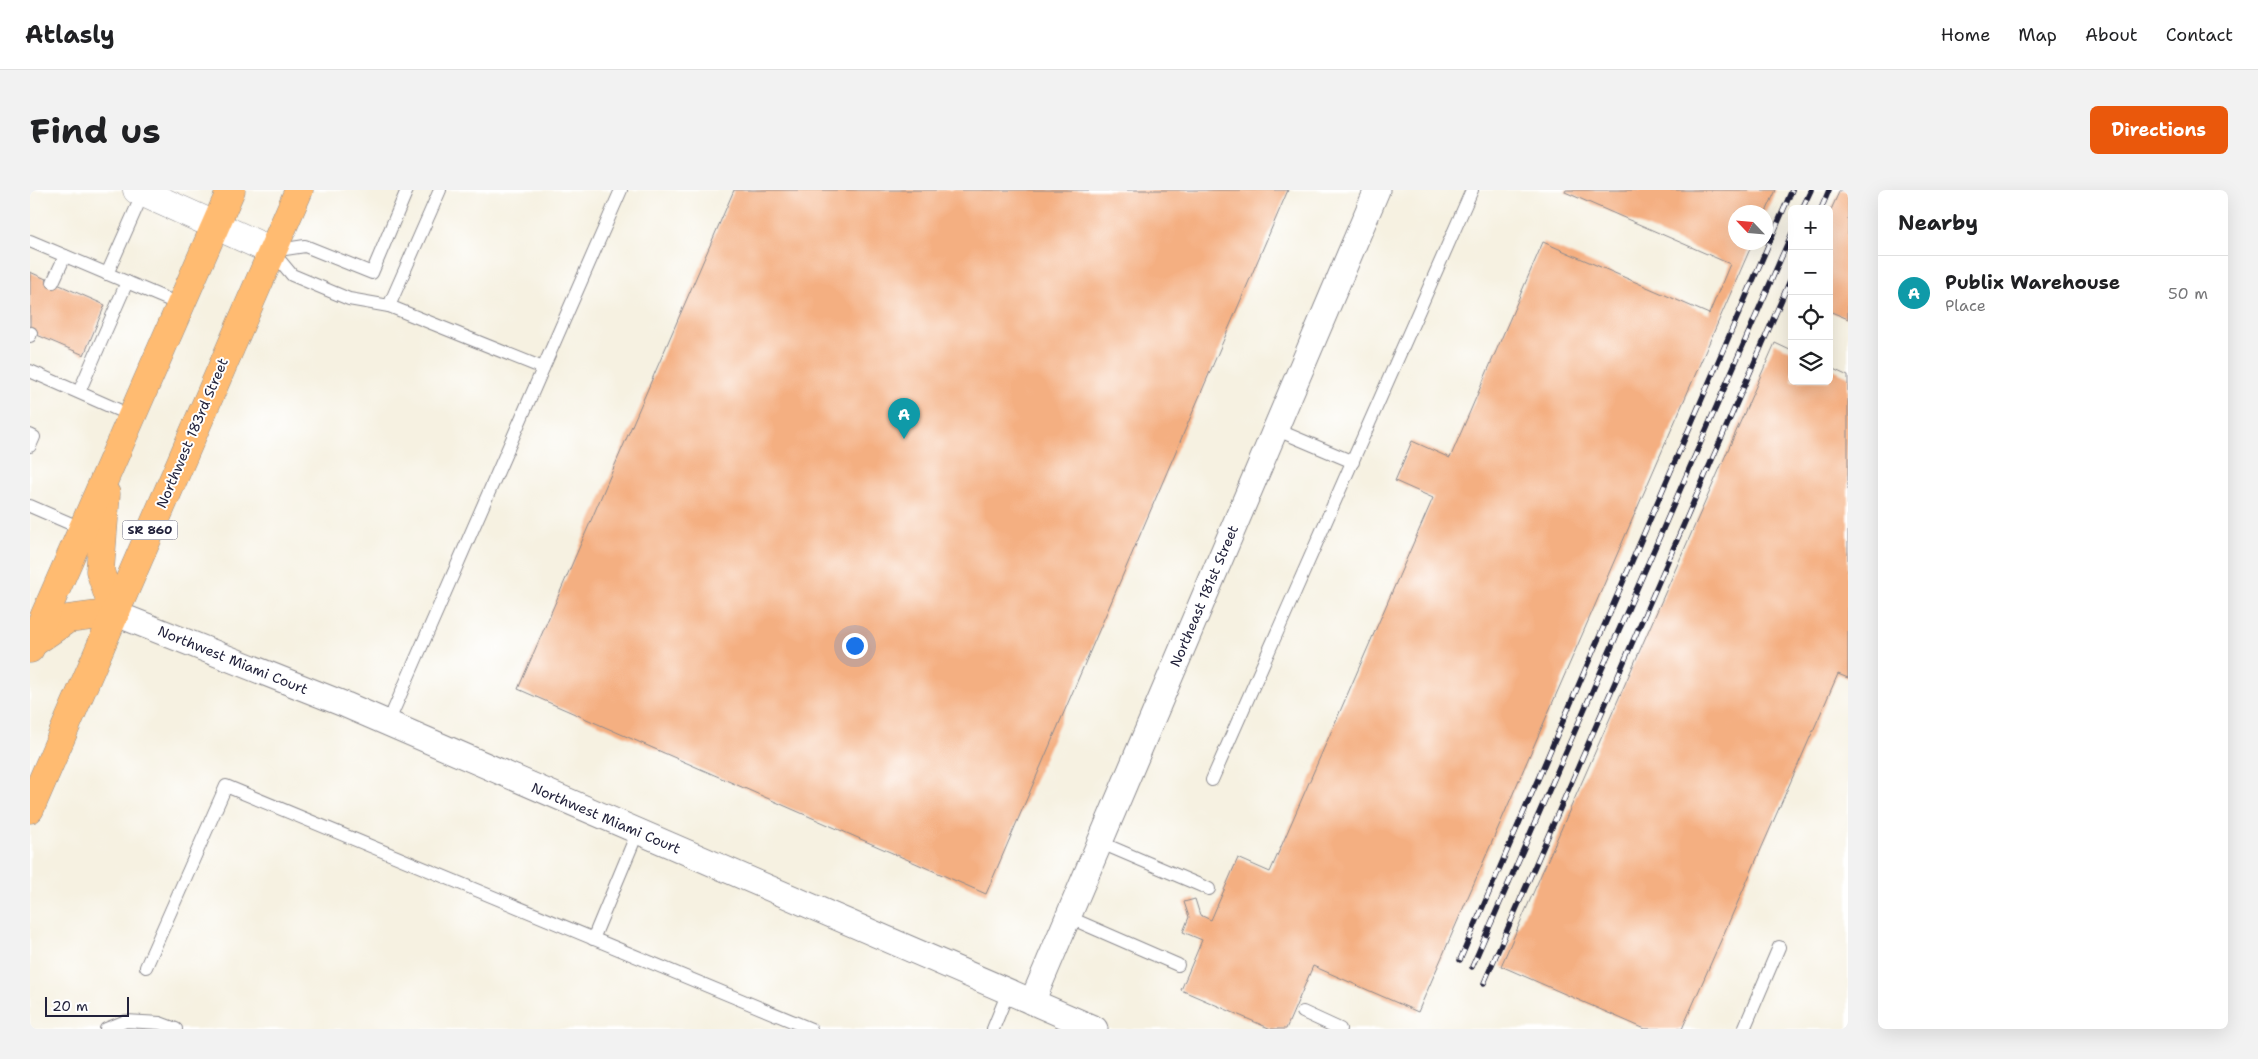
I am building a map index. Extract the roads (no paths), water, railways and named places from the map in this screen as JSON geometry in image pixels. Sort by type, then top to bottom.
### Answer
[{"type":"main road","points":[[31,647],[231,190]]},
{"type":"main road","name":"SR 860","points":[[272,250],[298,190]]},
{"type":"main road","name":"Northwest 183rd Street","points":[[30,809],[272,250]]},
{"type":"main road","points":[[31,647],[68,619],[114,613],[100,571],[107,472]]},
{"type":"street","name":"Northeast 181st Street","points":[[1032,1002],[1377,190]]},
{"type":"street","points":[[140,191],[272,250]]},
{"type":"street","name":"Northwest Miami Court","points":[[114,613],[388,723],[1095,1029]]},
{"type":"lane","points":[[272,250],[305,246],[372,273],[407,190]]},
{"type":"lane","points":[[389,306],[440,190]]},
{"type":"lane","points":[[388,723],[621,190]]},
{"type":"lane","points":[[1212,780],[1472,190]]},
{"type":"lane","points":[[107,274],[140,191]]},
{"type":"lane","points":[[30,241],[181,305]]},
{"type":"lane","points":[[272,250],[292,275],[349,299],[389,306],[543,368]]},
{"type":"lane","points":[[53,282],[65,256]]},
{"type":"lane","points":[[79,392],[127,282]]},
{"type":"lane","points":[[30,371],[132,416]]},
{"type":"lane","points":[[1275,429],[1353,462]]},
{"type":"lane","points":[[30,435],[34,437],[30,446]]},
{"type":"lane","points":[[30,506],[83,529]]},
{"type":"lane","points":[[146,967],[226,786],[811,1029]]},
{"type":"lane","points":[[593,939],[638,831]]},
{"type":"lane","points":[[1099,842],[1209,889]]},
{"type":"lane","points":[[1068,917],[1178,966]]},
{"type":"lane","points":[[1744,1029],[1779,947]]},
{"type":"lane","points":[[993,1029],[1008,992]]},
{"type":"lane","points":[[1302,1012],[1340,1029]]},
{"type":"lane","points":[[106,1029],[126,1021],[160,1022],[176,1029]]},
{"type":"railway","points":[[1460,960],[1792,190]]},
{"type":"railway","points":[[1804,205],[1811,190]]},
{"type":"railway","points":[[1823,205],[1829,190]]},
{"type":"railway","points":[[1472,967],[1788,242]]},
{"type":"railway","points":[[1484,983],[1788,285]]},
{"type":"place","name":"Publix Warehouse","points":[[904,439]]}]
